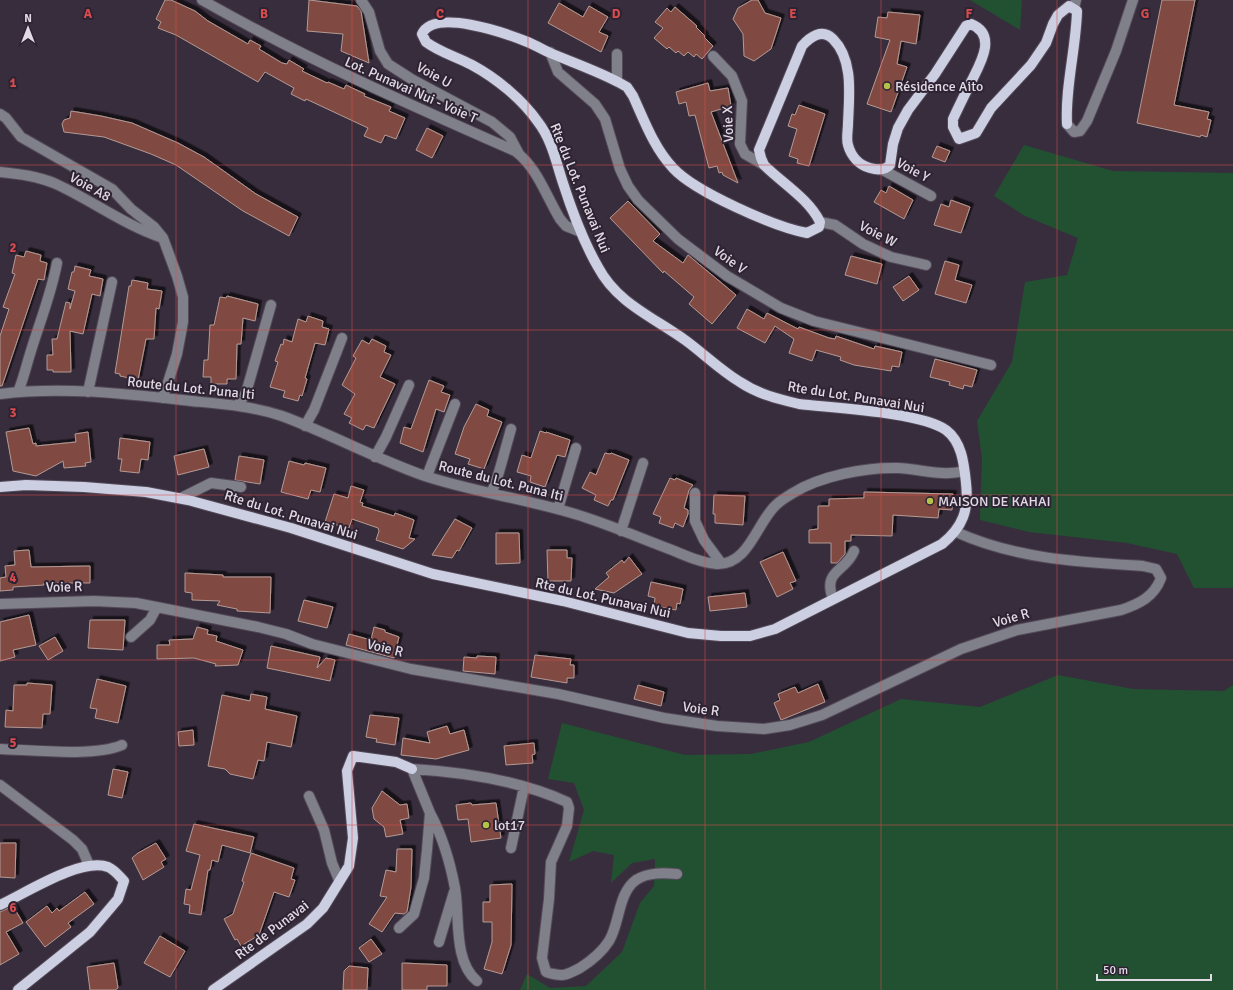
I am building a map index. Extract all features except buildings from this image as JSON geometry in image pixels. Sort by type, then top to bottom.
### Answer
[{"type":"main road","points":[[820,222],[810,207],[764,165],[760,150],[802,46],[809,38],[823,34],[830,36],[842,52],[848,70],[850,90],[847,144],[852,156],[860,164],[868,168],[881,169],[890,165],[895,139],[908,110],[935,74],[966,26],[970,24],[980,30],[986,43],[986,49],[981,64],[953,119],[953,127],[959,139],[976,133],[991,108],[1031,65],[1046,43],[1052,24],[1058,15],[1069,6],[1075,4],[1077,11],[1076,32],[1066,108],[1067,124]]},
{"type":"main road","name":"Rte du Lot. Punavai Nui","points":[[0,487],[26,485],[84,487],[146,492],[181,498],[291,528],[428,573],[563,601],[688,633],[738,637],[762,634],[775,629],[942,544],[956,532],[962,519],[967,492],[959,446],[946,430],[929,423],[898,416],[799,404],[755,391],[739,382],[686,340],[630,306],[617,294],[598,267],[581,232],[548,138],[538,121],[506,89],[473,66],[432,47],[426,42],[422,34],[430,26],[440,22],[477,26],[527,41],[617,81],[627,87],[633,96],[662,154],[673,168],[686,180],[701,190],[734,206],[799,231],[807,233],[814,230],[819,227],[820,222]]},
{"type":"main road","name":"Rte de Punavai","points":[[213,990],[307,924],[323,908],[349,866],[353,838],[347,772],[353,756],[396,762],[412,769]]},
{"type":"main road","points":[[0,905],[68,870],[89,865],[107,866],[114,870],[124,881],[118,900],[90,932],[18,990]]},
{"type":"street","name":"Lot. Punavai Nui - Voie T","points":[[202,0],[248,26],[363,84],[520,154],[532,168],[560,219],[566,226],[581,232]]},
{"type":"street","name":"Voie U","points":[[361,0],[370,12],[380,51],[388,64],[413,80],[492,122],[510,137],[520,154]]},
{"type":"street","points":[[1067,124],[1074,132],[1080,131],[1087,121],[1116,51],[1133,0]]},
{"type":"street","name":"Voie V","points":[[550,52],[558,72],[595,104],[605,119],[620,169],[628,186],[638,200],[678,239],[727,276],[781,308],[814,321],[990,365]]},
{"type":"street","points":[[617,54],[617,81]]},
{"type":"street","name":"Voie X","points":[[713,56],[732,76],[742,101],[740,144],[744,154],[764,165]]},
{"type":"street","name":"Voie A8","points":[[0,114],[6,118],[21,137],[112,190],[131,209],[154,227],[163,238],[178,276],[183,303],[183,322],[177,354],[162,398]]},
{"type":"street","name":"Voie Y","points":[[881,169],[931,196]]},
{"type":"street","name":"Voie A8","points":[[0,172],[27,174],[55,184],[139,230],[163,238]]},
{"type":"street","name":"Voie W","points":[[820,222],[835,225],[863,244],[891,257],[926,265]]},
{"type":"street","points":[[18,392],[25,376],[30,354],[52,290],[57,263]]},
{"type":"street","points":[[88,392],[112,282]]},
{"type":"street","points":[[238,405],[246,393],[271,305]]},
{"type":"street","points":[[305,426],[314,410],[342,338]]},
{"type":"street","points":[[374,457],[386,437],[408,385]]},
{"type":"street","name":"Route du Lot. Puna Iti","points":[[0,394],[40,390],[88,392],[238,405],[277,415],[374,457],[427,476],[460,486],[492,492],[558,509],[696,559],[721,563]]},
{"type":"street","points":[[427,476],[455,404]]},
{"type":"street","points":[[492,492],[500,472],[511,429]]},
{"type":"street","points":[[558,509],[576,448]]},
{"type":"street","points":[[621,531],[644,463]]},
{"type":"street","points":[[695,492],[695,521],[704,540],[721,563],[741,555],[775,505],[794,492],[817,481],[874,470],[897,468],[953,474],[964,471]]},
{"type":"street","points":[[181,498],[210,483],[241,487]]},
{"type":"street","name":"Voie R","points":[[0,604],[94,601],[136,603],[258,627],[286,634],[312,644],[411,669],[558,694],[664,718],[716,726],[764,729],[790,725],[822,715],[961,650],[1017,630],[1120,610],[1133,606],[1150,596],[1158,586],[1161,578],[1156,569],[1143,566],[1038,558],[981,543],[956,532]]},
{"type":"street","points":[[832,599],[828,588],[831,579],[852,557],[854,551]]},
{"type":"street","points":[[131,637],[150,620],[157,607]]},
{"type":"street","points":[[0,749],[85,751],[114,749],[122,745]]},
{"type":"street","points":[[477,981],[470,975],[462,956],[455,888],[442,835],[430,814],[412,769],[450,773],[524,787],[567,802],[569,808],[566,826],[551,862],[549,899],[542,958],[546,972],[560,976],[566,975],[593,959],[609,940],[628,890],[636,880],[651,874],[678,874]]},
{"type":"street","points":[[0,785],[73,840],[82,849],[89,865]]},
{"type":"street","points":[[511,848],[524,787]]},
{"type":"street","points":[[309,796],[324,830],[332,863],[339,880]]},
{"type":"street","points":[[399,928],[414,914],[424,878],[430,814]]},
{"type":"street","points":[[439,942],[455,888]]},
{"type":"green space","points":[[970,0],[1022,0],[1020,30]]},
{"type":"green space","points":[[1024,145],[1113,171],[1233,173],[1233,588],[1194,588],[1177,554],[1127,543],[1029,532],[980,520],[982,459],[977,421],[1012,362],[1025,282],[1067,275],[1078,238],[1025,216],[994,196]]},
{"type":"green space","points":[[1058,675],[1133,689],[1224,691],[1233,685],[1233,990],[520,990],[527,974],[550,988],[586,986],[622,952],[640,903],[654,886],[655,859],[632,863],[611,883],[614,855],[593,851],[569,862],[584,810],[574,783],[548,779],[562,723],[685,755],[751,754],[809,742],[901,699],[980,707]]},
{"type":"place","name":"Résidence Aito","points":[[887,86]]},
{"type":"place","name":"MAISON DE KAHAI","points":[[930,501]]},
{"type":"place","name":"lot17","points":[[486,825]]}]
